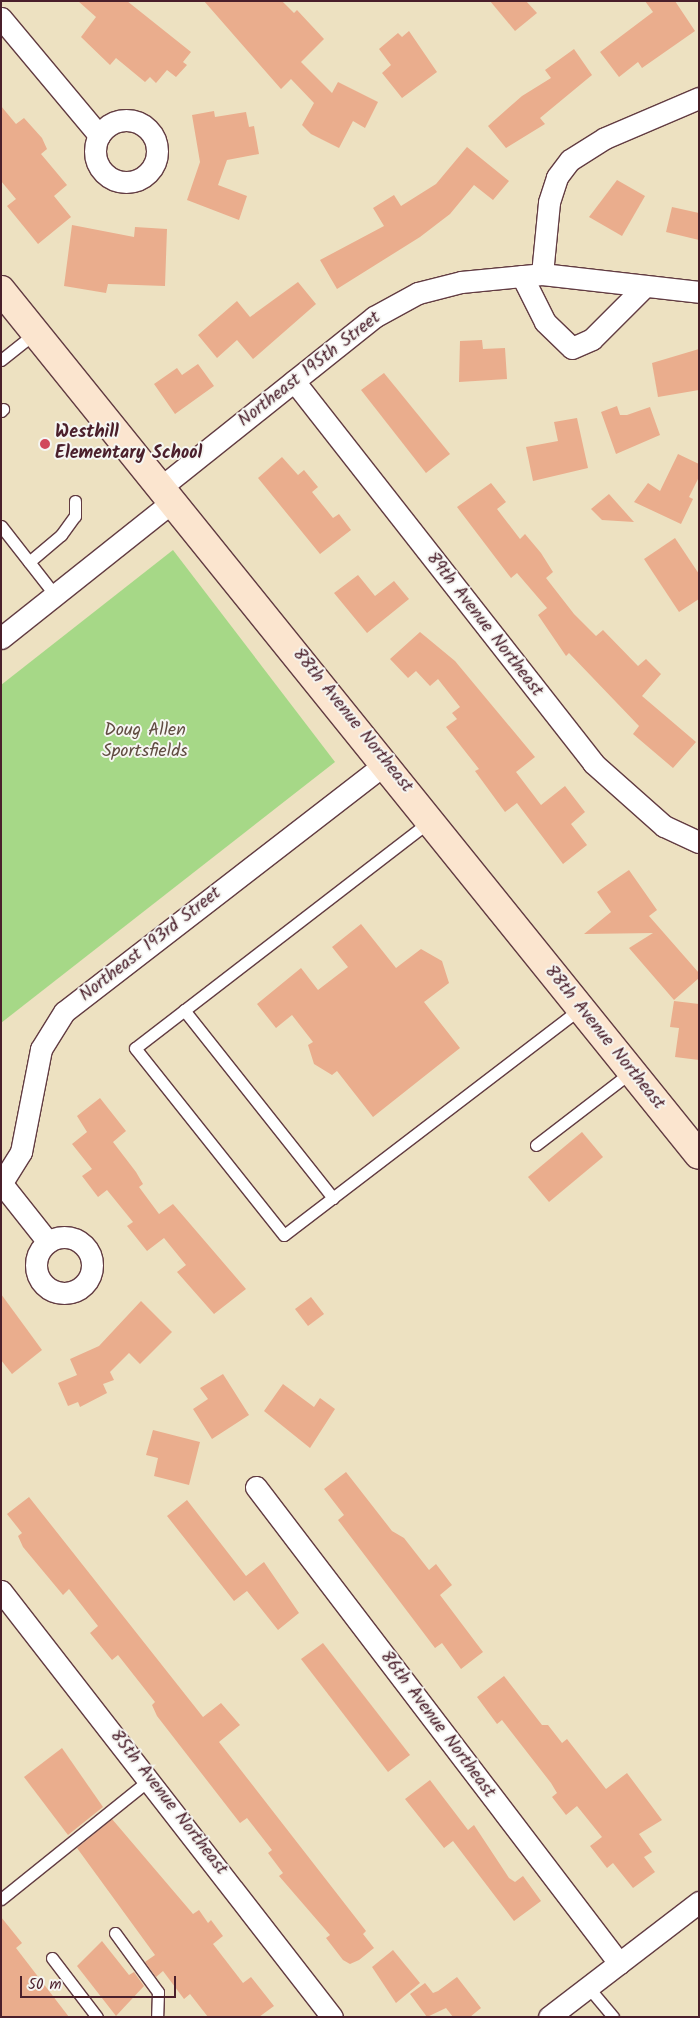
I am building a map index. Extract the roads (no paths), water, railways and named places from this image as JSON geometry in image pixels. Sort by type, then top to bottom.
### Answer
[{"type":"street","points":[[1,18],[99,134]]},
{"type":"street","points":[[645,286],[592,339],[572,348],[546,322],[532,275],[549,202],[557,177],[570,160],[606,138],[699,98]]},
{"type":"street","name":"Northeast 195th Street","points":[[1,638],[55,596],[294,382],[374,317],[418,293],[461,282],[532,275],[699,292]]},
{"type":"street","name":"88th Avenue Northeast","points":[[1,290],[386,763],[580,1009],[699,1155]]},
{"type":"street","name":"89th Avenue Northeast","points":[[294,382],[593,763],[664,826],[699,842]]},
{"type":"street","name":"Northeast 193rd Street","points":[[1,1184],[21,1152],[41,1049],[64,1012],[386,763]]},
{"type":"street","points":[[1,1184],[48,1242]]},
{"type":"street","name":"86th Avenue Northeast","points":[[256,1488],[619,1963]]},
{"type":"street","name":"85th Avenue Northeast","points":[[1,1591],[150,1779],[332,2017]]},
{"type":"street","points":[[548,2017],[699,1902]]},
{"type":"lane","points":[[1,360],[36,332]]},
{"type":"lane","points":[[29,562],[61,535],[75,516],[75,501]]},
{"type":"lane","points":[[1,526],[55,596]]},
{"type":"lane","points":[[431,820],[135,1048],[284,1235],[580,1009]]},
{"type":"lane","points":[[184,1010],[333,1198]]},
{"type":"lane","points":[[536,1145],[631,1072]]},
{"type":"lane","points":[[1,1898],[150,1779]]},
{"type":"lane","points":[[115,1934],[158,1992],[157,2017]]},
{"type":"lane","points":[[52,1958],[96,2017]]},
{"type":"lane","points":[[588,1987],[613,2017]]},
{"type":"place","name":"Westhill Elementary School","points":[[45,444]]},
{"type":"park label","name":"Doug Allen Sportsfields","points":[[145,742]]}]
